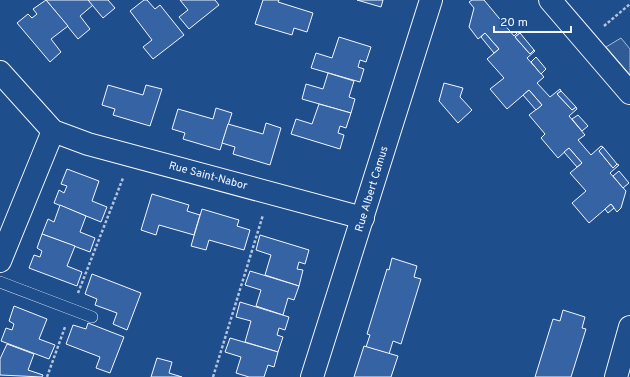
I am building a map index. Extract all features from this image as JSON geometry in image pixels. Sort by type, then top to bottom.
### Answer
[{"type":"street","name":"Rue Albert Camus","points":[[312,377],[431,0]]},
{"type":"street","points":[[551,0],[630,93]]},
{"type":"street","name":"Rue Saint-Nabor","points":[[0,72],[53,131],[88,144],[363,218]]},
{"type":"street","points":[[0,261],[53,131]]},
{"type":"street","points":[[616,377],[630,327]]},
{"type":"lane","points":[[0,282],[92,316]]},
{"type":"path","points":[[586,42],[630,4]]},
{"type":"path","points":[[47,377],[132,155]]},
{"type":"path","points":[[213,377],[270,192]]},
{"type":"shaded area","points":[[621,38],[630,49],[630,75],[606,47]]},
{"type":"building","points":[[46,0],[88,0],[93,5],[80,16],[90,29],[78,39]]},
{"type":"building","points":[[46,0],[68,26],[51,39],[61,52],[50,62],[17,23],[28,14],[32,18],[37,14],[33,9]]},
{"type":"building","points":[[88,0],[108,0],[115,8],[103,18]]},
{"type":"building","points":[[144,0],[147,0],[155,9],[160,5],[184,35],[153,59],[143,47],[152,40],[130,11]]},
{"type":"building","points":[[180,0],[215,0],[219,5],[189,29],[179,17],[188,10]]},
{"type":"building","points":[[263,0],[279,0],[278,2],[313,13],[307,32],[294,28],[292,35],[255,24]]},
{"type":"building","points":[[357,0],[383,0],[381,7]]},
{"type":"building","points":[[472,0],[484,0],[514,36],[518,32],[520,33],[515,37],[530,54],[534,50],[535,51],[527,58],[544,77],[537,83],[550,97],[560,89],[561,91],[557,94],[572,110],[576,107],[577,109],[569,116],[585,135],[578,140],[591,155],[601,146],[603,147],[599,151],[613,168],[617,164],[619,165],[610,173],[626,191],[621,208],[617,212],[611,204],[589,223],[572,203],[586,191],[570,173],[582,163],[569,148],[558,158],[541,138],[545,134],[529,115],[542,105],[529,90],[507,109],[490,89],[504,78],[487,59],[499,49],[485,33],[478,39],[469,27],[474,8],[469,2]]},
{"type":"building","points":[[485,33],[499,49],[494,53],[481,37]]},
{"type":"building","points":[[520,33],[534,50],[530,54],[515,37]]},
{"type":"building","points":[[339,37],[371,47],[366,62],[360,60],[358,67],[364,69],[360,82],[311,68],[316,53],[332,58]]},
{"type":"building","points":[[536,57],[546,69],[541,74],[531,62]]},
{"type":"building","points":[[328,73],[354,81],[349,97],[355,99],[351,113],[302,99],[306,84],[323,89]]},
{"type":"building","points":[[444,83],[463,88],[460,97],[472,110],[458,123],[439,101]]},
{"type":"building","points":[[108,85],[143,95],[146,85],[162,89],[150,126],[113,115],[115,109],[102,105]]},
{"type":"building","points":[[529,90],[542,105],[536,110],[523,95]]},
{"type":"building","points":[[561,91],[576,107],[572,110],[557,94]]},
{"type":"building","points":[[319,104],[351,113],[346,128],[340,126],[338,133],[344,135],[340,149],[291,134],[296,119],[312,124]]},
{"type":"building","points":[[216,108],[232,113],[220,150],[183,139],[185,133],[172,129],[178,109],[213,119]]},
{"type":"building","points":[[578,115],[588,126],[582,131],[572,119]]},
{"type":"building","points":[[266,123],[281,128],[270,165],[233,154],[235,147],[222,143],[228,124],[263,134]]},
{"type":"building","points":[[603,147],[617,164],[613,168],[599,151]]},
{"type":"building","points":[[569,148],[582,163],[577,167],[564,152]]},
{"type":"building","points":[[67,169],[99,181],[92,201],[107,207],[101,222],[54,203],[59,190],[64,193],[67,186],[61,184]]},
{"type":"building","points":[[619,171],[629,183],[623,188],[613,176]]},
{"type":"building","points":[[152,194],[189,205],[187,211],[200,215],[194,235],[159,225],[156,235],[141,230]]},
{"type":"building","points":[[611,204],[614,208],[608,213],[605,209]]},
{"type":"building","points":[[60,205],[86,216],[80,232],[95,238],[90,252],[42,234],[48,219],[54,222]]},
{"type":"building","points":[[202,209],[239,220],[237,226],[250,230],[244,250],[209,240],[206,250],[191,246]]},
{"type":"building","points":[[42,234],[75,246],[67,266],[82,272],[77,286],[29,268],[34,255],[40,257],[42,251],[37,248]]},
{"type":"building","points":[[260,235],[309,250],[305,264],[299,262],[297,269],[303,270],[299,286],[265,275],[271,255],[256,250]]},
{"type":"building","points":[[392,258],[417,266],[414,277],[421,279],[401,344],[393,341],[389,354],[366,347],[370,335],[367,334],[387,269],[389,270]]},
{"type":"building","points":[[250,271],[299,286],[294,300],[288,298],[283,315],[256,306],[261,290],[245,285]]},
{"type":"building","points":[[92,274],[141,293],[127,330],[113,324],[117,313],[95,305],[97,299],[85,294]]},
{"type":"building","points":[[240,302],[289,317],[285,330],[279,328],[277,335],[283,337],[278,352],[245,342],[251,321],[236,317]]},
{"type":"building","points":[[14,306],[47,319],[39,339],[55,345],[49,359],[1,341],[6,328],[12,330],[14,324],[9,321]]},
{"type":"building","points":[[563,310],[585,317],[582,328],[586,329],[571,377],[535,377],[553,319],[560,321]]},
{"type":"building","points":[[88,323],[124,337],[110,373],[96,368],[100,357],[66,344],[73,325],[86,329]]},
{"type":"building","points":[[230,338],[278,352],[274,367],[268,365],[264,377],[249,377],[236,373],[241,357],[225,352]]},
{"type":"building","points":[[7,344],[34,354],[28,370],[43,375],[42,377],[0,375],[0,359]]},
{"type":"building","points":[[364,346],[398,356],[391,377],[354,377]]},
{"type":"building","points":[[157,358],[172,362],[169,373],[182,377],[151,377]]}]
